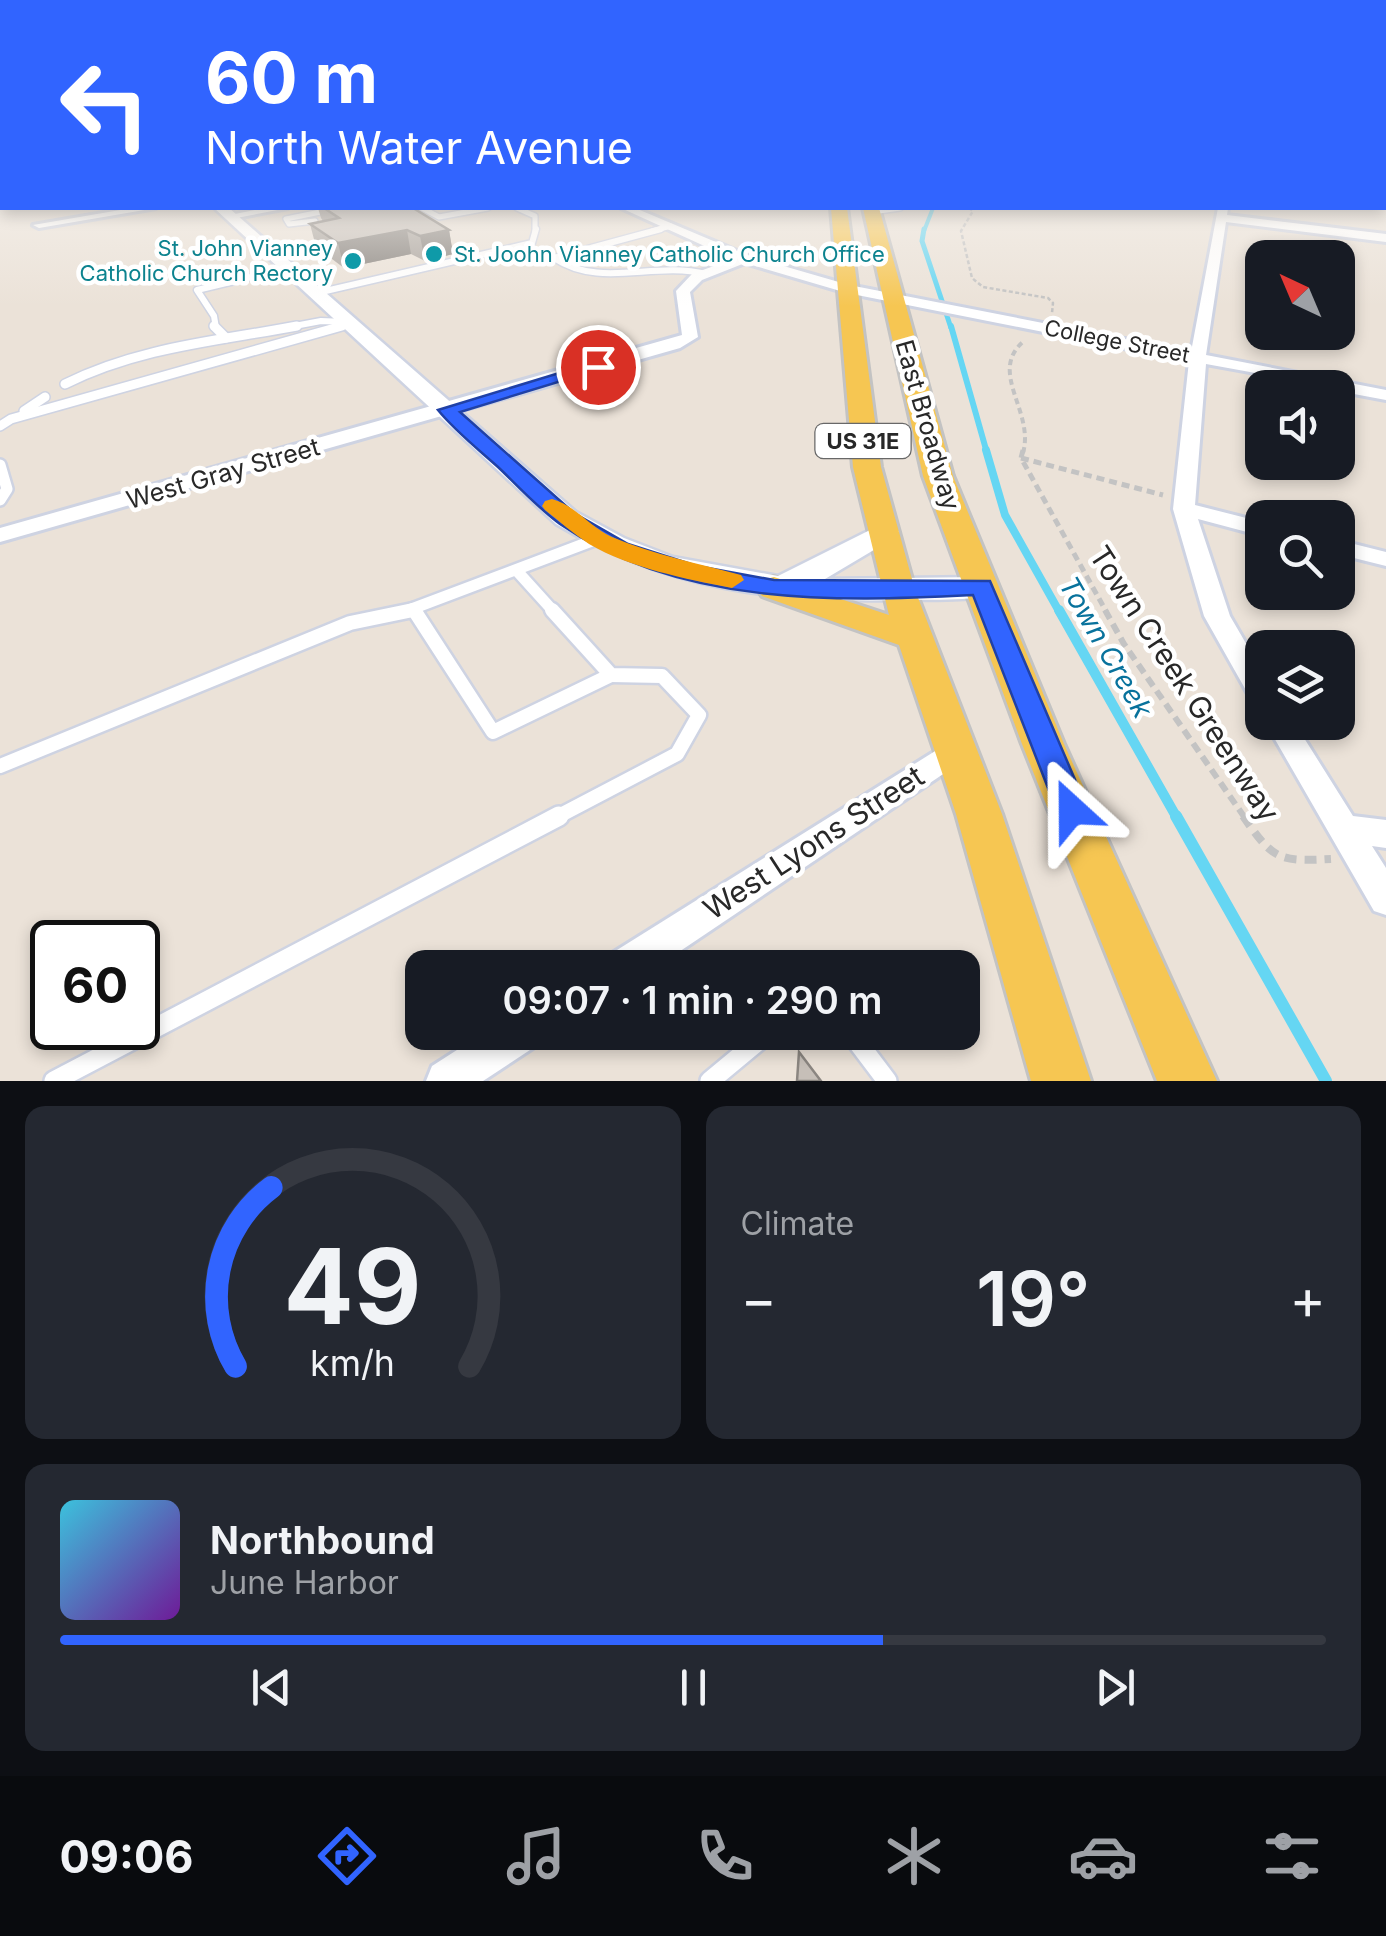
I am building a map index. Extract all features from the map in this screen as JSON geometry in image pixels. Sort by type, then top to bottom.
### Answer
[{"type":"main road","name":"East Broadway","points":[[839,210],[867,467],[898,590],[979,814],[1061,1081]]},
{"type":"main road","name":"East Broadway","points":[[872,210],[938,476],[1043,744],[1187,1081]]},
{"type":"main road","points":[[226,212],[566,518],[598,539],[694,573],[774,588],[912,636]]},
{"type":"main road","points":[[774,588],[831,566],[884,532]]},
{"type":"main road","points":[[774,588],[898,590],[982,586]]},
{"type":"street","points":[[39,225],[137,210]]},
{"type":"street","points":[[226,212],[254,210]]},
{"type":"street","name":"College Street","points":[[633,210],[744,259],[847,289],[1386,394]]},
{"type":"street","points":[[1245,664],[1218,616],[1184,509],[1198,356],[1223,213],[1386,238]]},
{"type":"street","points":[[706,274],[744,259]]},
{"type":"street","name":"West Gray Street","points":[[0,535],[674,345],[690,337],[683,291],[706,274]]},
{"type":"street","points":[[1184,509],[1245,525]]},
{"type":"street","points":[[1355,551],[1386,559]]},
{"type":"street","points":[[1289,740],[1386,898]]},
{"type":"street","name":"West Lyons Street","points":[[650,950],[956,750]]},
{"type":"street","points":[[1340,828],[1386,834]]},
{"type":"street","points":[[470,1074],[500,1050]]},
{"type":"lane","points":[[315,221],[289,224],[286,219],[330,210]]},
{"type":"lane","points":[[426,210],[439,217],[467,210]]},
{"type":"lane","points":[[317,294],[532,243],[536,239],[535,216],[522,210]]},
{"type":"lane","points":[[671,226],[554,258],[596,278],[661,268],[706,274]]},
{"type":"lane","points":[[226,338],[214,326],[214,316],[197,290],[289,268]]},
{"type":"lane","points":[[66,384],[91,369],[226,338],[322,321],[350,322]]},
{"type":"lane","points":[[11,419],[350,322]]},
{"type":"lane","points":[[0,426],[45,397]]},
{"type":"lane","points":[[0,465],[7,489],[0,500]]},
{"type":"lane","points":[[0,766],[350,623],[414,610],[598,539]]},
{"type":"lane","points":[[517,571],[611,675]]},
{"type":"lane","points":[[54,1081],[677,754],[699,715],[662,676],[611,675],[493,732],[414,610]]},
{"type":"lane","points":[[710,1081],[748,1050]]},
{"type":"lane","points":[[864,1050],[887,1081]]},
{"type":"path","points":[[971,210],[961,231],[972,278],[983,287],[1048,298],[1053,312],[1046,327]]},
{"type":"path","name":"Town Creek Greenway","points":[[1046,327],[1009,353],[1009,378],[1026,421],[1028,439],[1021,458],[1124,644],[1267,850],[1294,861],[1359,858]]},
{"type":"path","points":[[1021,458],[1148,491]]},
{"type":"building","points":[[327,210],[416,210],[449,230],[420,236],[407,230],[338,243],[310,224],[339,218]]},
{"type":"building","points":[[799,1052],[821,1081],[797,1081]]},
{"type":"waterway","name":"Town Creek","points":[[924,231],[932,210]]},
{"type":"waterway","name":"Town Creek","points":[[924,229],[922,241],[951,328]]},
{"type":"waterway","name":"Town Creek","points":[[951,326],[987,453]]},
{"type":"waterway","name":"Town Creek","points":[[986,450],[1005,515],[1060,613]]},
{"type":"waterway","name":"Town Creek","points":[[1059,610],[1177,818]]},
{"type":"waterway","name":"Town Creek","points":[[1176,816],[1326,1081]]},
{"type":"slow traffic","points":[[552,506],[598,539],[620,549],[694,573],[732,580]]},
{"type":"place","name":"St. Joohn Vianney Catholic Church Office","points":[[434,254]]},
{"type":"place","name":"St. John Vianney Catholic Church Rectory","points":[[353,261]]},
{"type":"route","points":[[598,367],[447,410],[566,518],[620,549],[694,573],[774,588],[898,590],[982,586],[1072,810]]}]
